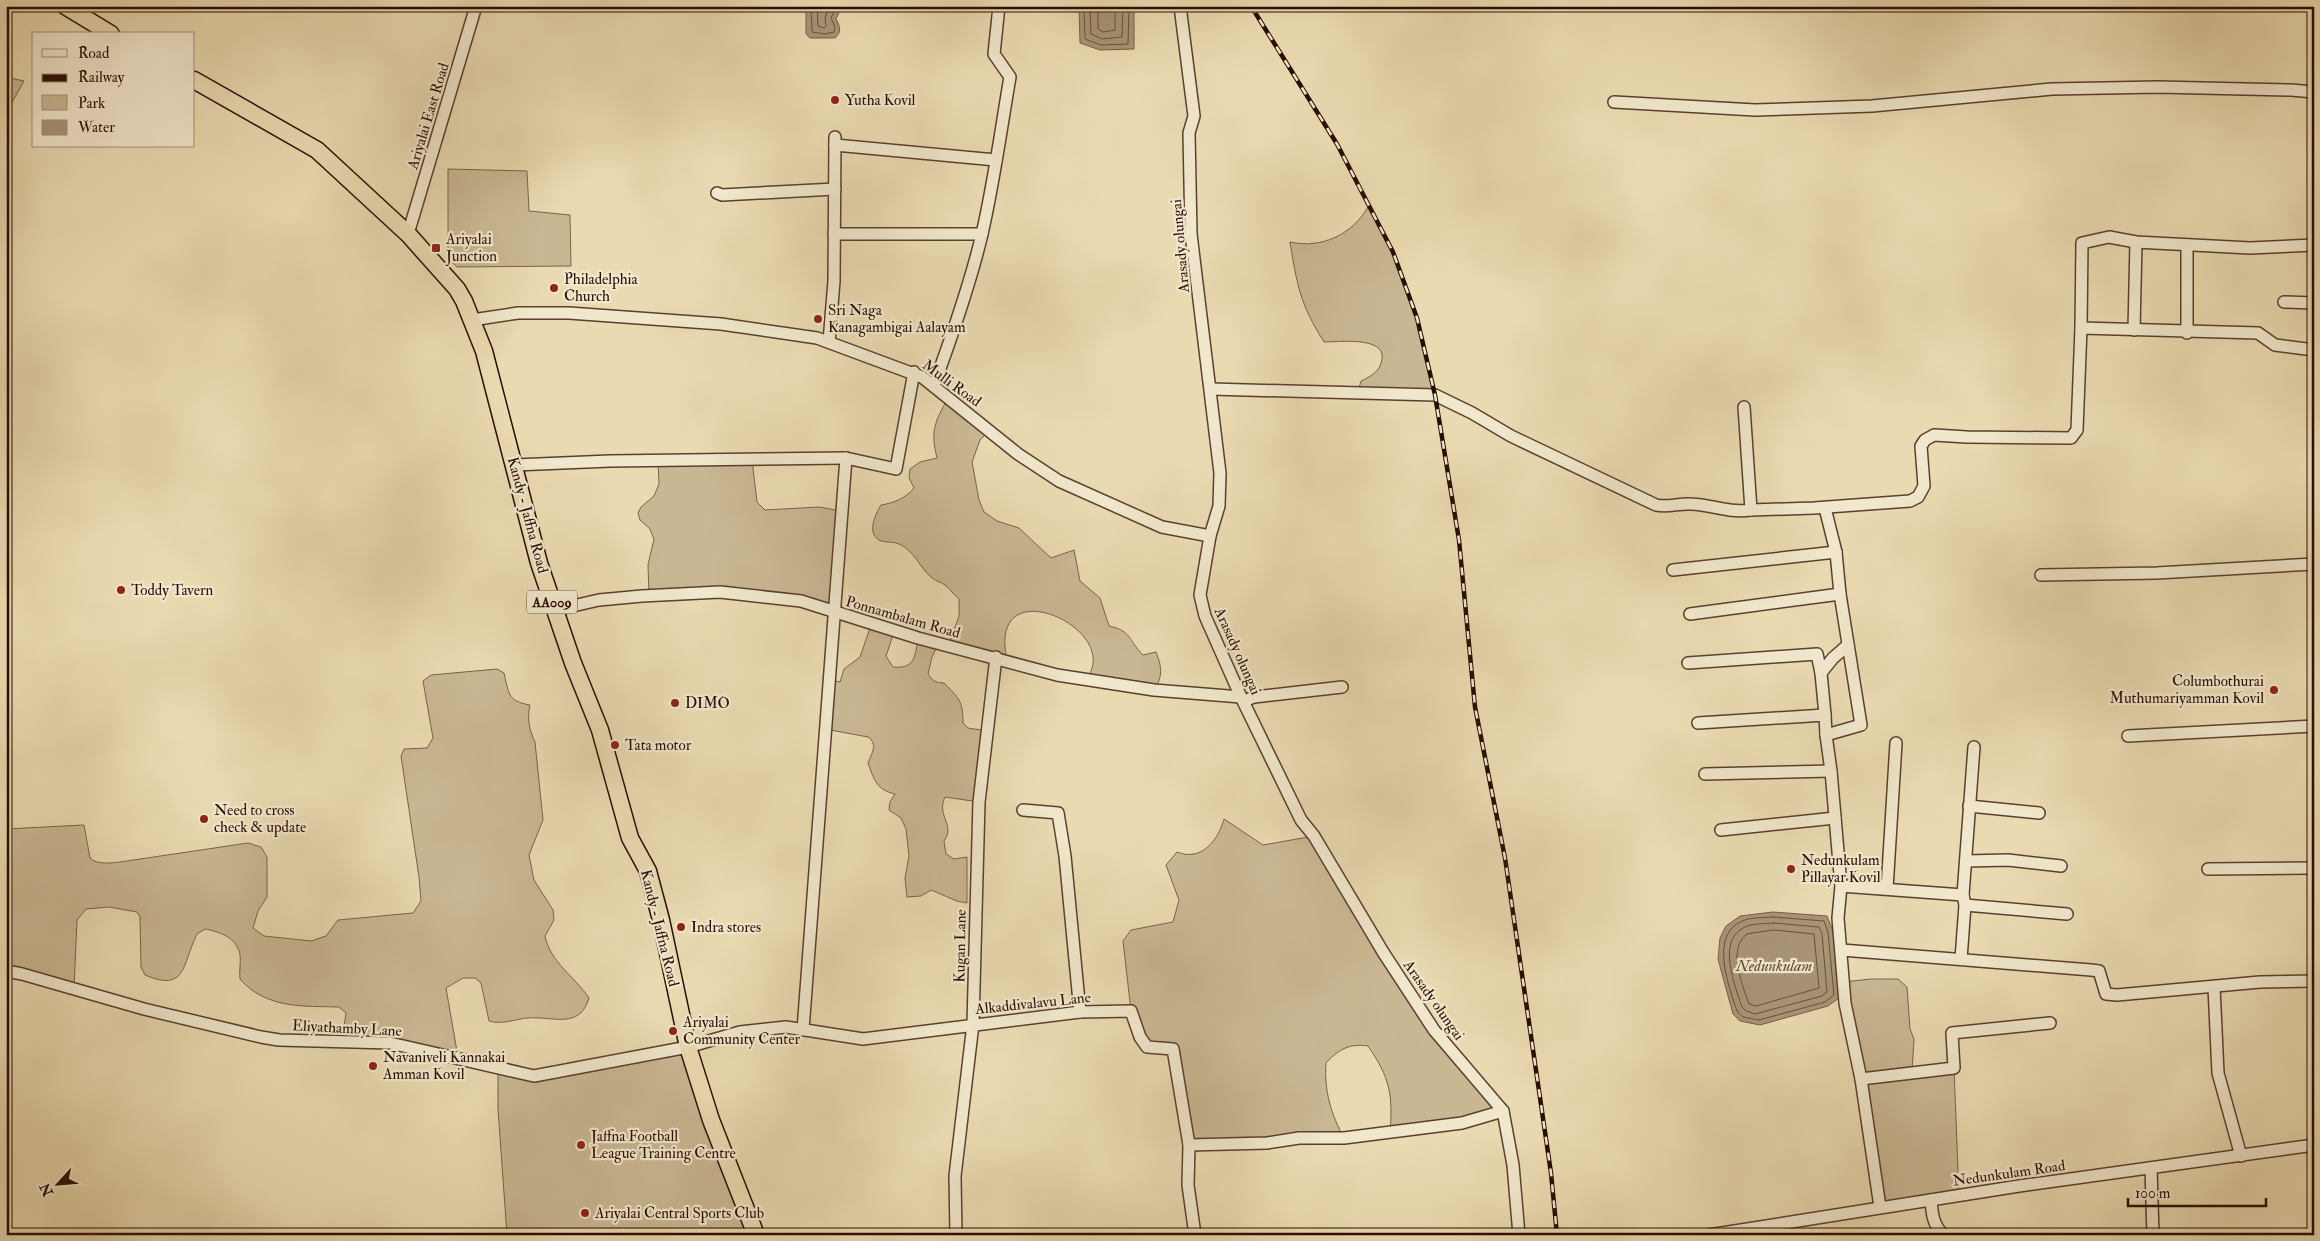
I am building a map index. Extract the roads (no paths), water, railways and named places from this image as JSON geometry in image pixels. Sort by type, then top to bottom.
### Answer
[{"type":"highway","points":[[65,6],[108,32]]},
{"type":"highway","name":"Kandy - Jaffna Road","points":[[195,81],[317,150],[408,234],[457,289],[484,351],[540,563],[555,610],[600,730],[630,838],[648,871],[660,913],[688,1047],[710,1120],[756,1235]]},
{"type":"street","name":"Ariyalai East Road","points":[[408,234],[476,6]]},
{"type":"street","points":[[934,386],[952,336],[982,234],[996,160],[1010,77],[994,54],[999,6]]},
{"type":"street","name":"Arasady olungai","points":[[1180,6],[1194,116],[1189,133],[1191,234],[1212,389],[1220,473],[1219,506],[1210,536],[1200,595],[1205,616],[1242,699],[1301,820],[1314,836],[1383,952],[1434,1030],[1503,1111],[1513,1164],[1519,1235]]},
{"type":"street","points":[[1614,102],[1755,110],[1889,104],[2052,90],[2158,87],[2314,92]]},
{"type":"street","points":[[829,342],[834,282],[835,141],[996,160]]},
{"type":"street","points":[[717,194],[835,189]]},
{"type":"street","points":[[834,234],[982,234]]},
{"type":"street","points":[[1212,389],[1435,395],[1472,413],[1511,436],[1656,505],[1667,508],[1690,504],[1733,512],[1825,508],[1910,501],[1918,497],[1924,486],[1921,446],[1925,440],[1934,435],[2071,438],[2077,430],[2082,243],[2109,238],[2136,242],[2262,248],[2314,245]]},
{"type":"street","points":[[2134,330],[2136,242]]},
{"type":"street","points":[[2187,245],[2187,333]]},
{"type":"street","points":[[2284,302],[2314,303]]},
{"type":"street","name":"Mulli Road","points":[[472,320],[518,312],[568,313],[721,324],[818,338],[914,372],[1018,454],[1059,481],[1162,527],[1210,536]]},
{"type":"street","points":[[2081,328],[2187,333],[2258,333],[2275,346],[2314,350]]},
{"type":"street","points":[[515,465],[610,461],[846,458],[896,469],[914,372]]},
{"type":"street","points":[[1744,406],[1751,510]]},
{"type":"street","points":[[803,1030],[846,458]]},
{"type":"street","points":[[1825,508],[1836,552],[1840,594],[1861,725],[1826,736]]},
{"type":"street","points":[[1673,570],[1836,552]]},
{"type":"street","points":[[2041,575],[2157,573],[2314,564]]},
{"type":"street","name":"Ponnambalam Road","points":[[555,610],[599,600],[720,592],[801,602],[920,639],[996,657],[1057,675],[1154,690],[1242,699],[1342,687]]},
{"type":"street","points":[[1690,614],[1840,594]]},
{"type":"street","points":[[1821,673],[1833,658],[1848,645]]},
{"type":"street","points":[[1688,663],[1817,654],[1821,673],[1841,886],[1838,918],[1845,1003],[1861,1079],[1880,1207]]},
{"type":"street","name":"Kugan Lane","points":[[956,1235],[956,1176],[973,1024],[978,802],[996,657]]},
{"type":"street","points":[[1698,723],[1825,715]]},
{"type":"street","points":[[2128,736],[2314,726]]},
{"type":"street","points":[[1887,889],[1896,743]]},
{"type":"street","points":[[1961,959],[1974,747]]},
{"type":"street","points":[[1705,774],[1831,771]]},
{"type":"street","points":[[1969,806],[2039,813]]},
{"type":"street","points":[[1023,810],[1058,813],[1065,856],[1080,1012]]},
{"type":"street","points":[[1721,830],[1835,818]]},
{"type":"street","points":[[1966,861],[2008,860],[2061,866]]},
{"type":"street","points":[[2208,869],[2314,868]]},
{"type":"street","points":[[1841,886],[1887,889],[2067,914]]},
{"type":"street","points":[[1842,950],[2098,972],[2106,994],[2260,982],[2314,981]]},
{"type":"street","name":"Eliyathamby Lane","points":[[6,971],[144,1009],[261,1037],[278,1040],[390,1043],[534,1076],[688,1047]]},
{"type":"street","points":[[2214,987],[2218,1074],[2241,1156]]},
{"type":"street","name":"Alkaddivalavu Lane","points":[[688,1047],[740,1032],[786,1027],[863,1038],[1080,1012],[1132,1011],[1140,1037],[1147,1046],[1173,1049],[1189,1146],[1188,1185],[1195,1235]]},
{"type":"street","points":[[1861,1079],[1954,1068],[1952,1033],[2050,1023]]},
{"type":"street","points":[[1189,1146],[1267,1143],[1299,1138],[1353,1137],[1462,1123],[1503,1111]]},
{"type":"street","name":"Nedunkulam Road","points":[[1709,1235],[1880,1207],[2314,1145]]},
{"type":"street","points":[[2152,1168],[2153,1235]]},
{"type":"street","points":[[1932,1200],[1932,1215],[1943,1235]]},
{"type":"street","points":[[2308,1235],[2314,1234]]},
{"type":"water","points":[[806,6],[842,6],[836,19],[840,29],[835,38],[810,38],[806,34]]},
{"type":"water","points":[[1079,6],[1134,6],[1134,49],[1100,50],[1080,43]]},
{"type":"water","name":"Nedunkulam","points":[[1773,912],[1827,916],[1833,931],[1839,998],[1828,1006],[1760,1025],[1740,1021],[1733,1014],[1718,959],[1720,938],[1726,926],[1740,916]]},
{"type":"railway","points":[[1251,6],[1337,144],[1393,252],[1417,318],[1435,395],[1459,540],[1475,707],[1505,858],[1551,1173],[1557,1235]]},
{"type":"place","name":"Yutha Kovil","points":[[835,100]]},
{"type":"place","name":"Ariyalai Junction","points":[[436,248]]},
{"type":"place","name":"Philadelphia Church","points":[[554,288]]},
{"type":"place","name":"Sri Naga Kanagambigai Aalayam","points":[[818,319]]},
{"type":"place","name":"Toddy Tavern","points":[[121,590]]},
{"type":"place","name":"Columbothurai Muthumariyamman Kovil","points":[[2274,690]]},
{"type":"place","name":"DIMO","points":[[675,703]]},
{"type":"place","name":"Tata motor","points":[[615,745]]},
{"type":"place","name":"Need to cross check & update","points":[[204,819]]},
{"type":"place","name":"Nedunkulam Pillayar Kovil","points":[[1791,869]]},
{"type":"place","name":"Indra stores","points":[[681,927]]},
{"type":"place","name":"Ariyalai Community Center","points":[[673,1031]]},
{"type":"place","name":"Navaniveli Kannakai Amman Kovil","points":[[373,1066]]},
{"type":"place","name":"Jaffna Football League Training Centre","points":[[581,1145]]},
{"type":"place","name":"Ariyalai Central Sports Club","points":[[585,1213]]}]
